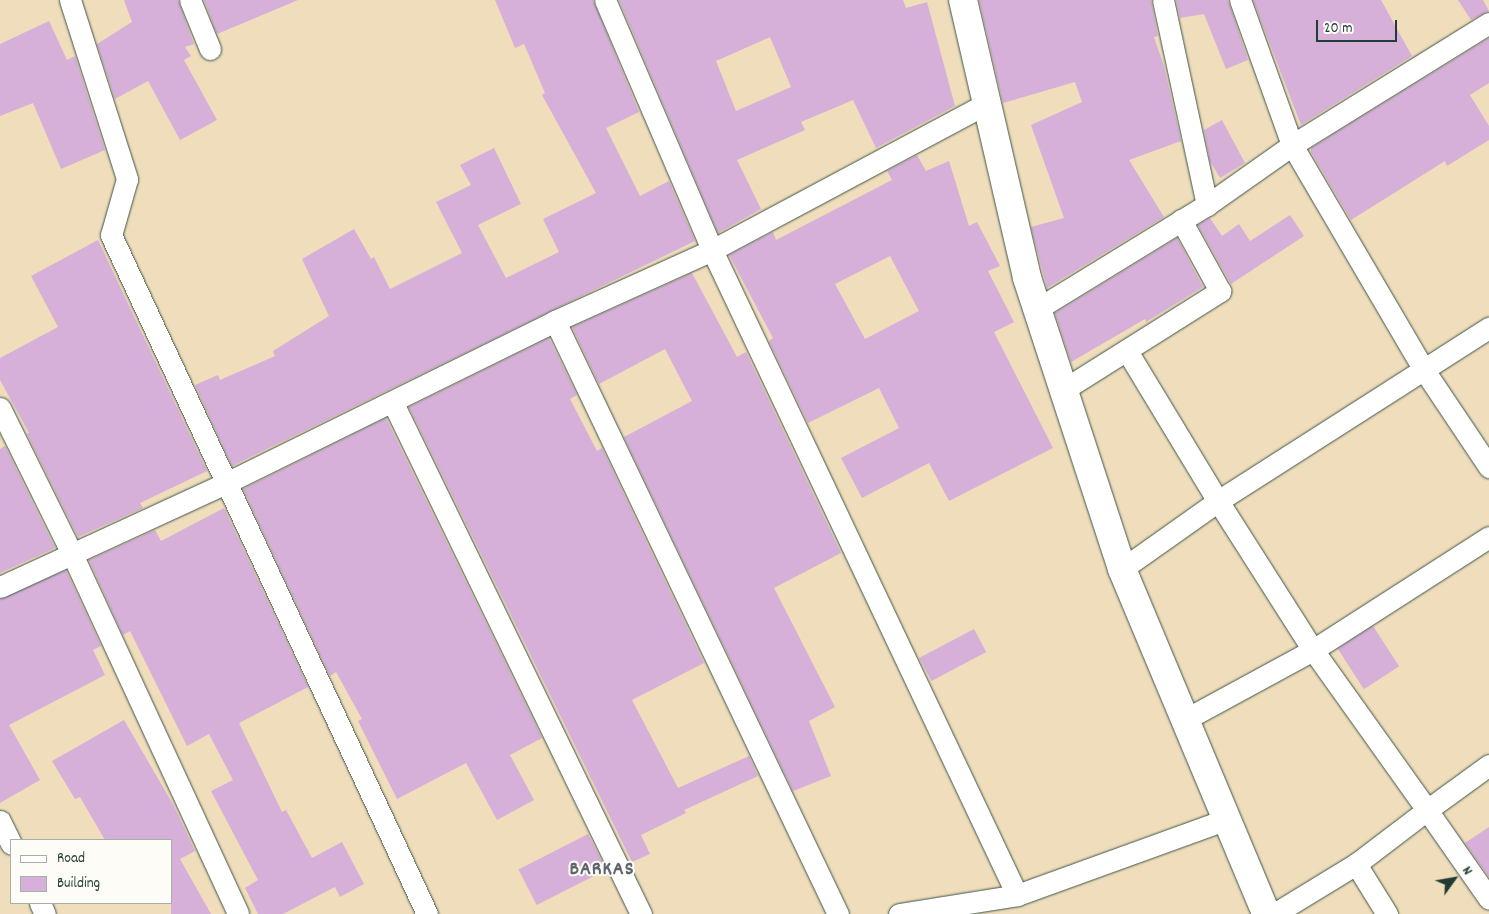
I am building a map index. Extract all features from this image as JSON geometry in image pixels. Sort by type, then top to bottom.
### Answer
[{"type":"street","points":[[70,0],[127,179],[111,235],[428,914]]},
{"type":"street","points":[[190,0],[210,49]]},
{"type":"street","points":[[605,0],[712,250],[1017,895]]},
{"type":"street","points":[[963,0],[989,102],[1037,309],[1122,569],[1266,914]]},
{"type":"street","points":[[1163,0],[1207,204]]},
{"type":"street","points":[[1240,0],[1292,145],[1424,370],[1489,467]]},
{"type":"street","points":[[1037,309],[1182,220],[1292,145],[1489,22]]},
{"type":"street","points":[[0,586],[226,483],[393,403],[555,322],[712,250],[989,102]]},
{"type":"street","points":[[1064,390],[1220,291],[1182,220]]},
{"type":"street","points":[[555,322],[838,914]]},
{"type":"street","points":[[1122,569],[1218,501],[1489,328]]},
{"type":"street","points":[[1127,351],[1218,501],[1313,650],[1489,899]]},
{"type":"street","points":[[393,403],[641,914]]},
{"type":"street","points":[[0,408],[72,554],[238,914]]},
{"type":"street","points":[[1186,719],[1313,650],[1489,537]]},
{"type":"street","points":[[1274,914],[1356,864],[1489,765]]},
{"type":"street","points":[[899,914],[1017,895],[1227,819]]},
{"type":"street","points":[[0,821],[10,842]]},
{"type":"street","points":[[1356,864],[1387,914]]},
{"type":"building","points":[[124,0],[178,0],[194,44],[185,47],[191,56],[184,60],[217,120],[180,140],[148,81],[115,99],[97,44],[132,22]]},
{"type":"building","points":[[204,0],[298,0],[217,34]]},
{"type":"building","points":[[495,0],[593,0],[639,112],[606,128],[640,196],[669,181],[695,241],[232,466],[195,385],[218,375],[220,380],[275,356],[273,351],[329,316],[302,259],[354,229],[371,259],[374,257],[390,289],[462,253],[436,202],[471,185],[460,165],[494,148],[521,204],[478,225],[506,278],[559,252],[543,219],[596,193],[542,95],[545,93],[524,44],[515,48]]},
{"type":"building","points":[[619,0],[903,0],[906,8],[927,2],[955,106],[876,148],[853,100],[801,122],[805,130],[737,160],[761,209],[718,233]],"holes":[[[770,37],[791,87],[736,111],[716,61]]]},
{"type":"building","points":[[979,0],[1151,0],[1158,36],[1154,37],[1164,66],[1181,141],[1129,160],[1164,217],[1047,288],[1031,227],[1064,218],[1031,125],[1082,102],[1075,82],[1003,103]]},
{"type":"building","points":[[1176,0],[1228,0],[1248,60],[1226,69],[1204,14],[1180,18]]},
{"type":"building","points":[[1253,0],[1381,0],[1412,56],[1301,125]]},
{"type":"building","points":[[1458,0],[1483,0],[1489,11],[1471,20]]},
{"type":"building","points":[[49,21],[67,60],[75,56],[105,150],[61,169],[33,103],[0,116],[0,44]]},
{"type":"building","points":[[1489,38],[1489,83],[1470,95],[1489,126],[1489,140],[1447,166],[1445,161],[1351,220],[1311,152],[1311,148]]},
{"type":"building","points":[[1222,120],[1245,163],[1220,178],[1210,161],[1204,130]]},
{"type":"building","points":[[917,155],[926,171],[949,161],[969,226],[977,222],[1000,266],[988,271],[1014,322],[994,332],[1053,448],[949,501],[929,463],[862,498],[841,458],[899,428],[879,388],[808,423],[769,341],[773,338],[729,255],[773,232],[776,240],[892,180],[887,171]],"holes":[[[890,256],[919,311],[865,339],[835,284]]]},
{"type":"building","points":[[1290,215],[1304,236],[1231,284],[1198,225],[1210,218],[1222,236],[1239,224],[1250,241]]},
{"type":"building","points":[[1177,238],[1203,287],[1146,322],[1145,319],[1071,362],[1055,313]]},
{"type":"building","points":[[98,240],[207,471],[140,503],[143,508],[78,537],[27,434],[29,433],[0,380],[0,358],[58,327],[31,276]]},
{"type":"building","points":[[692,273],[737,357],[746,352],[841,553],[774,588],[835,707],[809,721],[831,776],[793,791],[624,437],[692,401],[665,349],[599,384],[572,327]]},
{"type":"building","points":[[549,338],[577,395],[570,399],[597,451],[602,448],[704,663],[632,700],[678,788],[749,756],[758,776],[684,810],[686,813],[641,835],[650,854],[632,862],[409,407]]},
{"type":"building","points":[[386,418],[542,738],[510,755],[534,800],[497,820],[466,763],[397,799],[358,721],[362,719],[336,672],[330,676],[243,489]]},
{"type":"building","points":[[5,446],[55,548],[0,573],[0,449]]},
{"type":"building","points":[[224,508],[308,687],[239,723],[282,812],[286,810],[312,858],[342,842],[364,884],[340,897],[335,887],[283,914],[258,914],[245,888],[258,880],[211,791],[233,780],[209,734],[187,746],[130,631],[123,635],[89,560],[155,530],[161,541]]},
{"type":"building","points":[[66,570],[101,646],[93,650],[105,675],[9,725],[40,780],[0,803],[0,599]]},
{"type":"building","points":[[1373,626],[1399,666],[1364,689],[1338,649]]},
{"type":"building","points":[[974,629],[986,652],[931,681],[919,658]]},
{"type":"building","points":[[124,720],[174,806],[195,851],[180,859],[211,914],[171,914],[172,839],[104,839],[80,797],[75,799],[52,761]]},
{"type":"building","points":[[1489,827],[1489,877],[1465,843]]},
{"type":"building","points":[[588,834],[606,870],[537,905],[519,869]]},
{"type":"district","name":"BARKAS","points":[[602,870]]}]
